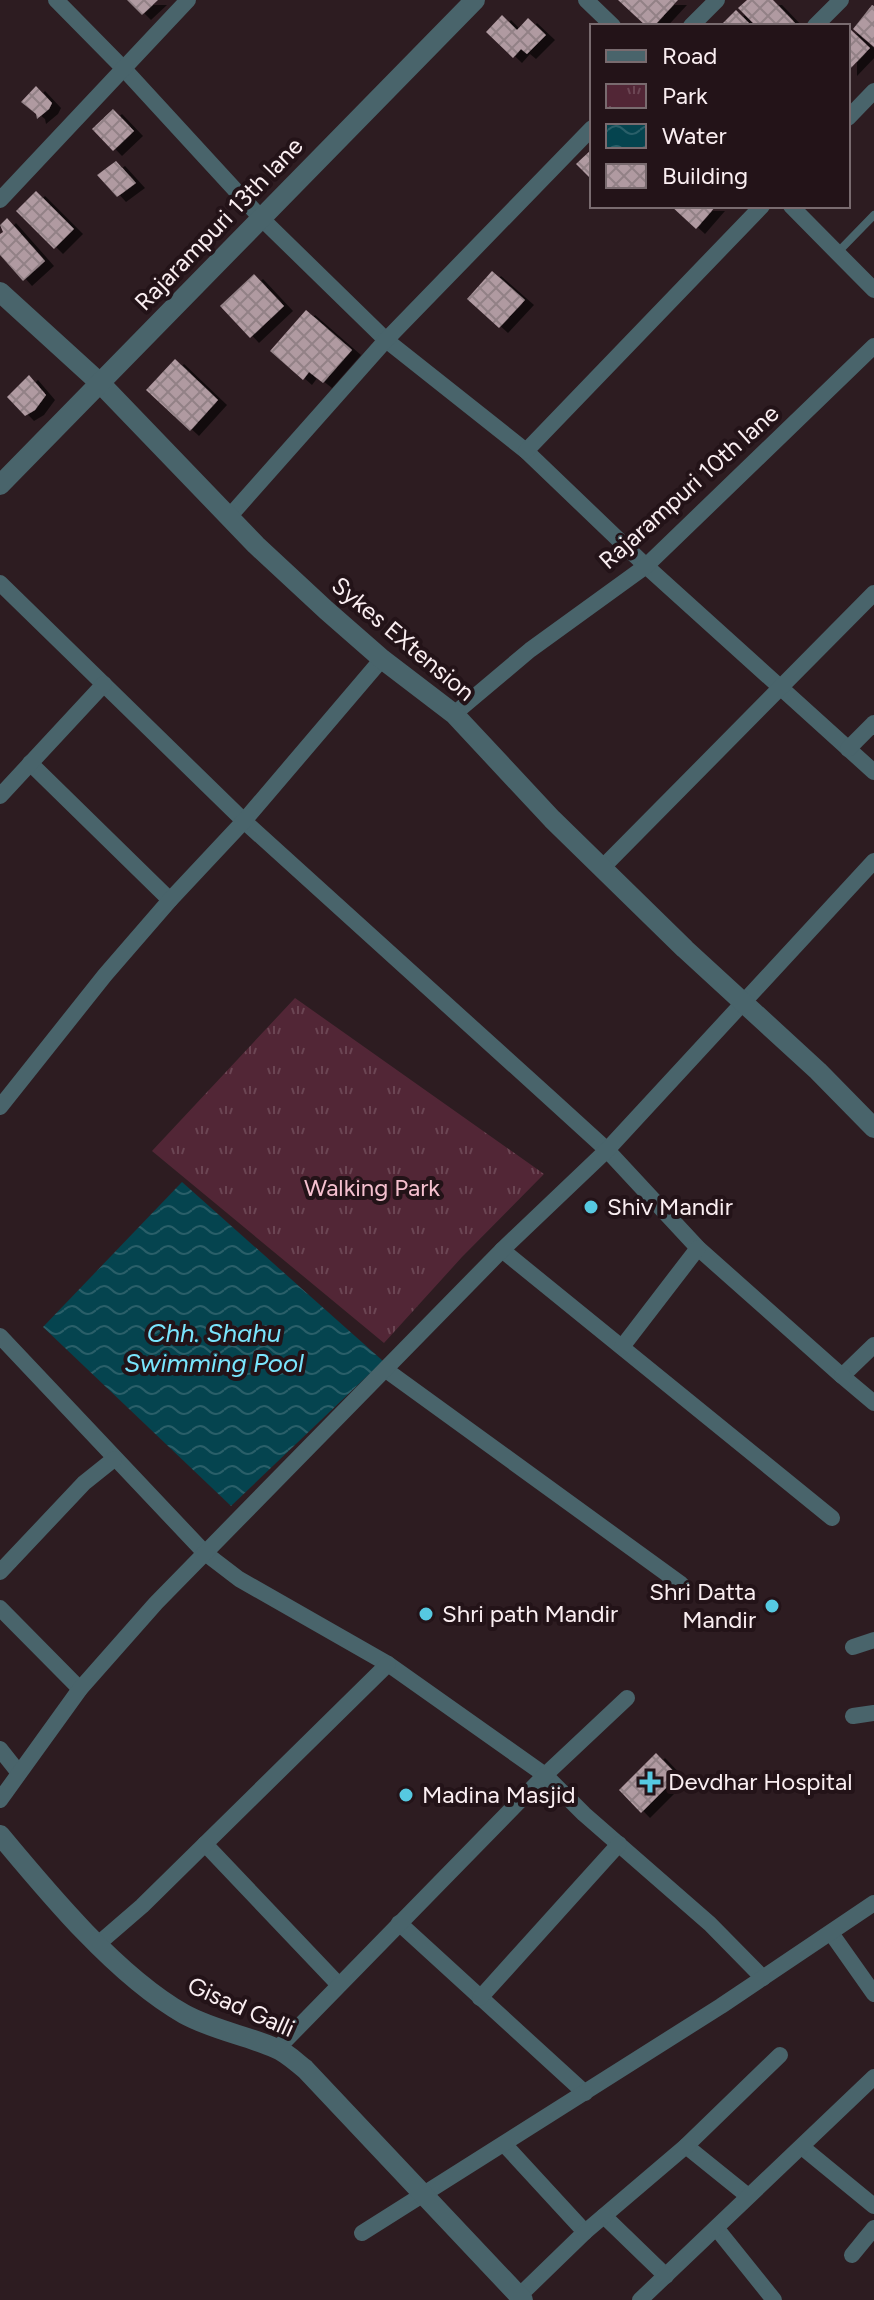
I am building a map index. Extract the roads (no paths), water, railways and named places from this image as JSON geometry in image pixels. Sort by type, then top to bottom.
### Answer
[{"type":"street","points":[[56,0],[261,218],[386,340],[526,451],[646,566],[874,772]]},
{"type":"street","points":[[0,200],[188,0]]},
{"type":"street","name":"Rajarampuri 13th lane","points":[[3,477],[101,384],[475,0]]},
{"type":"street","points":[[693,24],[717,0]]},
{"type":"street","points":[[817,24],[841,0]]},
{"type":"street","points":[[588,1],[611,24]]},
{"type":"street","points":[[850,116],[874,91]]},
{"type":"street","points":[[229,517],[386,340],[590,130]]},
{"type":"street","points":[[526,451],[760,208]]},
{"type":"street","points":[[793,208],[874,290]]},
{"type":"street","name":"Sykes EXtension","points":[[0,292],[101,384],[229,517],[326,610],[382,659],[454,714],[602,868],[870,1117]]},
{"type":"street","name":"Rajarampuri 10th lane","points":[[454,714],[530,650],[646,566],[874,346]]},
{"type":"street","points":[[0,583],[244,821],[607,1150],[698,1248],[874,1403]]},
{"type":"street","points":[[602,868],[874,593]]},
{"type":"street","points":[[0,1107],[105,975],[244,821],[382,659]]},
{"type":"street","points":[[0,796],[104,684]]},
{"type":"street","points":[[848,749],[874,723]]},
{"type":"street","points":[[30,763],[170,900]]},
{"type":"street","points":[[0,1800],[80,1689],[205,1553],[502,1250],[607,1150],[874,861]]},
{"type":"street","points":[[622,1347],[698,1248]]},
{"type":"street","points":[[502,1250],[832,1518]]},
{"type":"street","points":[[0,1336],[205,1553],[239,1579],[388,1664],[545,1775],[710,1924],[763,1978]]},
{"type":"street","points":[[842,1376],[874,1345]]},
{"type":"street","points":[[386,1370],[681,1584]]},
{"type":"street","points":[[0,1572],[84,1483],[114,1459]]},
{"type":"street","points":[[0,1608],[80,1689]]},
{"type":"street","points":[[853,1647],[874,1640]]},
{"type":"street","points":[[98,1944],[142,1906],[388,1664]]},
{"type":"street","points":[[278,2048],[545,1775],[627,1698]]},
{"type":"street","points":[[853,1716],[874,1713]]},
{"type":"street","points":[[0,1749],[19,1773]]},
{"type":"street","name":"Gisad Galli","points":[[0,1835],[98,1944],[143,1985],[183,2013],[220,2030],[278,2048],[305,2069],[521,2298]]},
{"type":"street","points":[[205,1844],[339,1985]]},
{"type":"street","points":[[480,1998],[619,1844]]},
{"type":"street","points":[[362,2233],[585,2093],[874,1903]]},
{"type":"street","points":[[399,1923],[585,2093]]},
{"type":"street","points":[[831,1933],[874,1994]]},
{"type":"street","points":[[521,2298],[585,2232],[686,2146],[780,2055]]},
{"type":"street","points":[[640,2300],[874,2077]]},
{"type":"street","points":[[504,2144],[585,2232]]},
{"type":"street","points":[[686,2146],[748,2196]]},
{"type":"street","points":[[802,2147],[874,2206]]},
{"type":"street","points":[[604,2216],[666,2276]]},
{"type":"street","points":[[852,2255],[874,2228]]},
{"type":"street","points":[[717,2229],[774,2300]]},
{"type":"lane","points":[[838,252],[874,215]]},
{"type":"water","name":"Chh. Shahu Swimming Pool","points":[[182,1182],[383,1361],[231,1506],[43,1327]]},
{"type":"place","name":"Shiv Mandir","points":[[591,1207]]},
{"type":"place","name":"Shri Datta Mandir","points":[[772,1606]]},
{"type":"place","name":"Shri path Mandir","points":[[426,1614]]},
{"type":"place","name":"Devdhar Hospital","points":[[650,1782]]},
{"type":"place","name":"Madina Masjid","points":[[406,1795]]},
{"type":"park label","name":"Walking Park","points":[[372,1188]]}]
